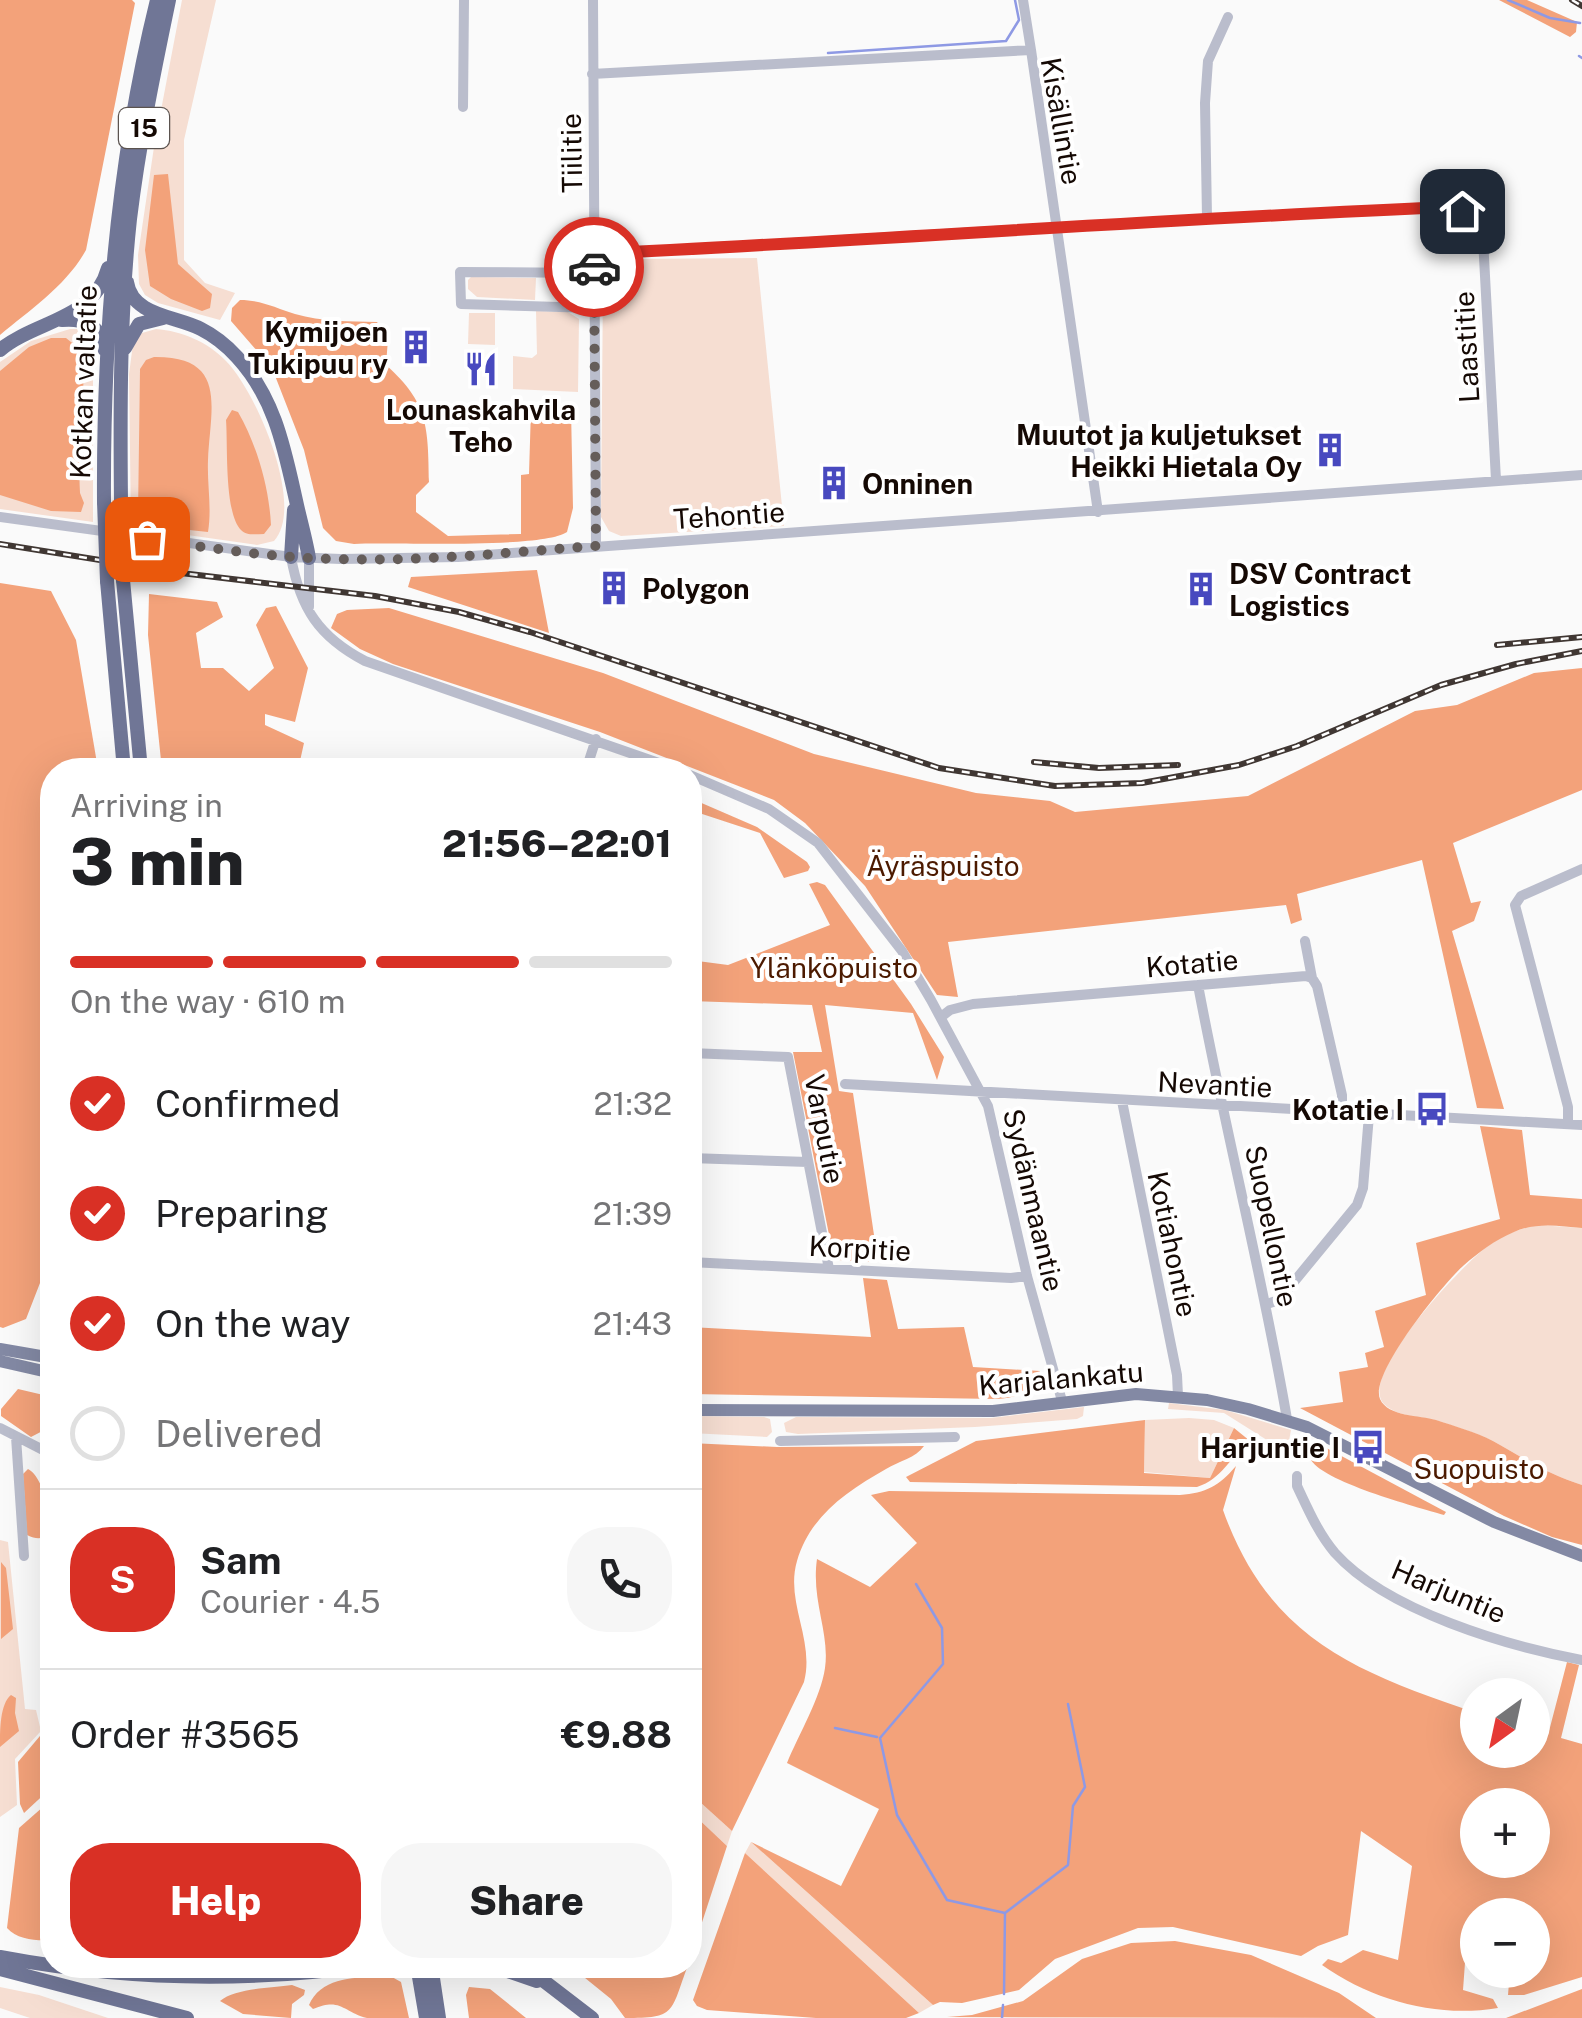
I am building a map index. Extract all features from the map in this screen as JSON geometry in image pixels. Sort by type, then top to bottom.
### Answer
[{"type":"highway","name":"Kotkan valtatie","points":[[123,758],[107,581],[105,364],[127,140],[158,0]]},
{"type":"highway","name":"Kotkan valtatie","points":[[139,758],[121,502],[126,257],[140,151],[169,0]]},
{"type":"highway","points":[[0,350],[31,330],[84,306],[102,286],[117,213]]},
{"type":"highway","points":[[126,257],[127,284],[134,300],[146,309],[204,330],[225,344],[257,382],[280,431],[308,558]]},
{"type":"highway","points":[[122,370],[128,340],[139,324],[156,318],[179,320]]},
{"type":"highway","points":[[52,322],[72,319],[93,326],[103,341],[105,364]]},
{"type":"highway","points":[[291,557],[294,490]]},
{"type":"highway","points":[[0,1957],[40,1963]]},
{"type":"highway","points":[[0,1969],[187,2018]]},
{"type":"highway","points":[[419,1978],[426,2018]]},
{"type":"highway","points":[[433,1978],[439,2018]]},
{"type":"highway","points":[[530,1978],[548,1984]]},
{"type":"highway","points":[[540,1978],[592,2018]]},
{"type":"highway","points":[[144,2007],[179,2018]]},
{"type":"main road","points":[[0,1349],[40,1363]]},
{"type":"main road","points":[[0,1361],[40,1366]]},
{"type":"main road","name":"Karjalankatu","points":[[702,1410],[992,1410],[1116,1395],[1178,1396],[1286,1419],[1336,1440],[1506,1527],[1582,1556]]},
{"type":"street","points":[[463,107],[464,0]]},
{"type":"street","name":"Tiilitie","points":[[592,0],[596,546]]},
{"type":"street","points":[[1023,0],[1031,50]]},
{"type":"street","points":[[594,254],[1058,230],[1206,217],[1208,61],[1228,17]]},
{"type":"street","name":"Kisällintie","points":[[592,74],[1031,50],[1098,512]]},
{"type":"street","name":"Laastitie","points":[[1206,217],[1448,207],[1476,220],[1482,239],[1496,480]]},
{"type":"street","points":[[594,272],[460,272],[461,304],[594,308]]},
{"type":"street","name":"Tehontie","points":[[0,517],[291,557],[458,557],[1582,475]]},
{"type":"street","points":[[291,557],[297,586],[328,639],[364,661],[646,758]]},
{"type":"street","points":[[308,558],[310,612]]},
{"type":"street","points":[[590,758],[596,740]]},
{"type":"street","name":"Sydänmaantie","points":[[702,779],[770,809],[818,842],[902,951],[941,1017],[984,1093],[1027,1276],[1062,1402]]},
{"type":"street","points":[[1568,1124],[1568,1107],[1515,905],[1521,896],[1582,869]]},
{"type":"street","points":[[1305,940],[1342,1094],[1342,1112]]},
{"type":"street","name":"Kotatie","points":[[941,1017],[950,1010],[973,1004],[1312,978]]},
{"type":"street","name":"Suopellontie","points":[[1198,985],[1267,1304],[1286,1419]]},
{"type":"street","name":"Varputie","points":[[702,1053],[788,1057],[828,1268]]},
{"type":"street","name":"Nevantie","points":[[845,1084],[1582,1125]]},
{"type":"street","name":"Kotiahontie","points":[[1122,1101],[1178,1396]]},
{"type":"street","points":[[1267,1304],[1279,1300],[1358,1205],[1369,1115]]},
{"type":"street","points":[[702,1158],[808,1162]]},
{"type":"street","name":"Korpitie","points":[[702,1263],[1027,1276]]},
{"type":"street","points":[[0,1428],[40,1449]]},
{"type":"street","points":[[780,1441],[955,1437]]},
{"type":"street","points":[[16,1438],[24,1556]]},
{"type":"street","name":"Harjuntie","points":[[1297,1476],[1297,1486],[1326,1541],[1364,1579],[1454,1622],[1582,1660]]},
{"type":"shaded area","points":[[182,0],[216,0],[184,140],[184,260],[205,283],[235,293],[220,320],[158,303],[145,295],[139,284],[138,255],[154,147]]},
{"type":"shaded area","points":[[757,258],[784,526],[621,536],[609,531],[601,517],[603,280],[614,265],[630,259]]},
{"type":"shaded area","points":[[471,277],[536,278],[535,300],[477,297],[468,289]]},
{"type":"shaded area","points":[[536,311],[568,312],[579,319],[578,392],[513,389],[513,356],[532,358],[537,354]]},
{"type":"shaded area","points":[[469,313],[495,313],[495,345],[468,344]]},
{"type":"shaded area","points":[[79,329],[93,352],[93,522],[0,509],[0,362],[31,341]]},
{"type":"shaded area","points":[[156,329],[185,335],[211,348],[226,361],[251,397],[281,477],[282,524],[274,541],[257,545],[131,527],[129,374],[133,344],[142,333]]},
{"type":"shaded area","points":[[1538,1225],[1582,1228],[1582,1485],[1481,1436],[1396,1412],[1384,1404],[1379,1390],[1399,1346],[1459,1273],[1494,1241]]},
{"type":"shaded area","points":[[1169,1403],[1225,1410],[1291,1430],[1288,1446],[1281,1449],[1224,1413],[1168,1409]]},
{"type":"shaded area","points":[[1084,1407],[1083,1416],[1077,1419],[975,1427],[798,1434],[786,1432],[784,1423],[796,1417],[991,1418]]},
{"type":"shaded area","points":[[702,1416],[764,1417],[770,1419],[772,1432],[767,1437],[702,1434]]},
{"type":"shaded area","points":[[1145,1420],[1214,1420],[1234,1428],[1210,1478],[1144,1472]]},
{"type":"shaded area","points":[[0,1540],[8,1542],[25,1709],[36,1710],[40,1732],[15,1759],[17,1805],[0,1817]]},
{"type":"shaded area","points":[[702,1804],[732,1831],[727,1846],[702,1822]]},
{"type":"shaded area","points":[[751,1842],[933,2005],[919,2013],[745,1853]]},
{"type":"shaded area","points":[[0,1987],[39,1995],[108,2018],[30,2018],[0,2008]]},
{"type":"green space","points":[[0,0],[135,3],[86,250],[58,286],[0,335]]},
{"type":"green space","points":[[1499,0],[1527,0],[1577,22],[1576,32],[1570,37]]},
{"type":"green space","points":[[168,174],[178,264],[212,294],[210,308],[202,311],[150,286],[145,250],[154,175]]},
{"type":"green space","points":[[240,300],[315,318],[377,322],[388,339],[386,365],[411,392],[426,431],[429,482],[416,495],[416,512],[448,536],[521,534],[521,475],[529,474],[531,409],[571,409],[573,508],[567,532],[499,543],[336,541],[323,528],[304,450],[272,368],[231,321],[232,308]]},
{"type":"green space","points":[[51,338],[66,338],[81,350],[81,512],[51,511],[0,495],[0,371],[29,347]]},
{"type":"green space","points":[[154,357],[178,359],[194,366],[205,376],[210,389],[208,532],[143,525],[138,515],[140,369]]},
{"type":"green space","points":[[232,410],[238,412],[245,425],[265,481],[271,525],[264,534],[243,532],[232,509],[226,420]]},
{"type":"green space","points":[[537,570],[549,633],[408,587],[411,577]]},
{"type":"green space","points":[[0,583],[51,591],[76,640],[96,758],[40,758],[40,1283],[26,1319],[0,1327]]},
{"type":"green space","points":[[149,594],[217,602],[223,617],[196,633],[201,668],[223,668],[249,691],[274,668],[256,625],[266,608],[276,606],[308,668],[295,722],[265,714],[265,725],[304,743],[301,758],[161,758],[148,635]]},
{"type":"green space","name":"Äyräspuisto","points":[[389,608],[603,673],[814,754],[976,793],[1050,801],[1075,812],[1248,796],[1415,711],[1457,705],[1534,673],[1582,668],[1582,790],[1453,843],[1471,903],[1481,901],[1474,921],[1452,931],[1504,1109],[1477,1108],[1422,860],[1297,894],[1302,920],[1291,924],[1286,905],[948,942],[958,997],[937,995],[865,886],[805,823],[774,800],[702,772],[702,758],[667,758],[393,664],[360,649],[331,628],[337,614]]},
{"type":"green space","points":[[702,803],[757,827],[807,862],[808,871],[784,878],[760,833],[702,814]]},
{"type":"green space","name":"Ylänköpuisto","points":[[809,884],[825,885],[911,1004],[944,1057],[937,1080],[913,1013],[825,1005],[839,1091],[853,1093],[878,1262],[838,1260],[833,1255],[793,1052],[822,1052],[812,1005],[702,1001],[702,962],[728,965],[830,925]]},
{"type":"green space","name":"Suopuisto","points":[[1480,1126],[1522,1130],[1530,1195],[1582,1199],[1582,1228],[1522,1229],[1469,1261],[1440,1290],[1396,1350],[1380,1387],[1380,1399],[1397,1412],[1479,1435],[1582,1485],[1582,1545],[1504,1516],[1300,1408],[1343,1402],[1339,1372],[1368,1367],[1365,1353],[1384,1347],[1375,1311],[1426,1295],[1416,1243],[1500,1219]]},
{"type":"green space","points":[[863,1278],[887,1280],[898,1329],[964,1327],[973,1367],[1040,1371],[1024,1392],[997,1399],[702,1394],[702,1328],[871,1337]]},
{"type":"green space","points":[[18,1389],[40,1394],[40,1432],[31,1437],[1,1416],[1,1409]]},
{"type":"green space","points":[[1145,1420],[1144,1473],[1210,1478],[1234,1428],[1250,1441],[1219,1473],[1197,1487],[910,1482],[906,1477],[976,1441]]},
{"type":"green space","points":[[702,1444],[924,1446],[844,1496],[821,1518],[803,1545],[794,1576],[806,1651],[804,1682],[732,1831],[702,1804]]},
{"type":"green space","points":[[1319,1444],[1446,1512],[1444,1515],[1392,1500],[1331,1475],[1310,1458],[1313,1447]]},
{"type":"green space","points":[[1236,1466],[1223,1510],[1242,1554],[1265,1590],[1292,1620],[1356,1665],[1460,1707],[1460,1768],[1550,1768],[1550,1727],[1567,1662],[1579,1665],[1561,1738],[1582,1744],[1582,1977],[1550,1987],[1550,1898],[1460,1898],[1460,1988],[1493,1999],[1498,2008],[1452,2011],[1406,2004],[1362,1988],[1322,1965],[1328,1959],[1341,1963],[1363,1950],[1398,1960],[1412,1866],[1361,1831],[1348,1935],[1301,1956],[1173,1927],[1138,1928],[1055,1959],[1019,1990],[962,2003],[933,2005],[751,1842],[841,1886],[879,1809],[787,1763],[814,1704],[825,1668],[816,1589],[817,1559],[870,1587],[917,1543],[871,1495],[889,1491],[1180,1495],[1218,1483]]},
{"type":"green space","points":[[28,1469],[40,1484],[39,1538],[27,1535],[23,1474]]},
{"type":"green space","points":[[1,1562],[6,1568],[13,1629],[1,1639]]},
{"type":"green space","points":[[11,1695],[16,1698],[19,1731],[0,1747],[3,1711]]},
{"type":"green space","points":[[40,1736],[40,1798],[24,1813],[20,1804],[18,1762]]},
{"type":"green space","points":[[40,1810],[40,1940],[16,1935],[7,1928],[19,1828]]},
{"type":"green space","points":[[702,1822],[727,1846],[702,1922]]},
{"type":"green space","points":[[745,1853],[919,2013],[906,2018],[816,2018],[707,2010],[693,2000]]},
{"type":"green space","points":[[1175,1941],[1251,1955],[1339,1993],[1376,2018],[947,2017],[972,2015],[1023,2001],[1082,1959],[1131,1943]]},
{"type":"green space","points":[[394,1978],[401,1982],[409,2018],[367,2018],[336,2005],[313,2009],[309,2005],[324,1988],[345,1979]]},
{"type":"green space","points":[[585,1978],[684,1978],[674,2003],[663,2014],[625,2018],[611,1999]]},
{"type":"green space","points":[[292,1985],[305,1990],[292,2004],[291,2018],[243,2014],[220,2001],[244,1991]]},
{"type":"green space","points":[[469,1987],[490,1989],[526,2018],[469,2018]]},
{"type":"green space","points":[[1509,1988],[1547,1988],[1524,1995],[1508,1995]]},
{"type":"green space","points":[[1582,1989],[1582,2018],[1506,2018]]},
{"type":"waterway","points":[[828,53],[1006,41],[1019,20],[1015,0]]},
{"type":"waterway","points":[[1508,0],[1550,18],[1580,23]]},
{"type":"waterway","points":[[916,1584],[942,1628],[943,1664],[880,1738],[897,1815],[947,1900],[1005,1913]]},
{"type":"waterway","points":[[1004,1994],[1005,1913],[1068,1865],[1073,1806],[1085,1787],[1068,1704]]},
{"type":"waterway","points":[[835,1728],[877,1737]]},
{"type":"waterway","points":[[1002,2018],[1003,2005]]},
{"type":"railway","points":[[1572,0],[1582,6]]},
{"type":"railway","points":[[0,544],[181,573],[375,596],[459,612],[939,768],[1055,786],[1142,783],[1239,765],[1297,746],[1441,685],[1582,651]]},
{"type":"railway","points":[[1497,645],[1582,637]]},
{"type":"railway","points":[[1034,762],[1099,768],[1178,765]]},
{"type":"way so far","points":[[147,539],[341,560],[458,557],[596,546],[594,267]]},
{"type":"place","name":"Kymijoen Tukipuu ry","points":[[416,347]]},
{"type":"place","name":"Lounaskahvila Teho","points":[[481,369]]},
{"type":"place","name":"Muutot ja kuljetukset Heikki Hietala Oy","points":[[1330,450]]},
{"type":"place","name":"Onninen","points":[[834,483]]},
{"type":"place","name":"Polygon","points":[[614,588]]},
{"type":"place","name":"DSV Contract Logistics","points":[[1201,589]]},
{"type":"place","name":"Kotatie I","points":[[1432,1109]]},
{"type":"place","name":"Harjuntie I","points":[[1368,1447]]},
{"type":"route","points":[[594,267],[594,254],[1058,230],[1206,217],[1448,207],[1462,211]]}]
